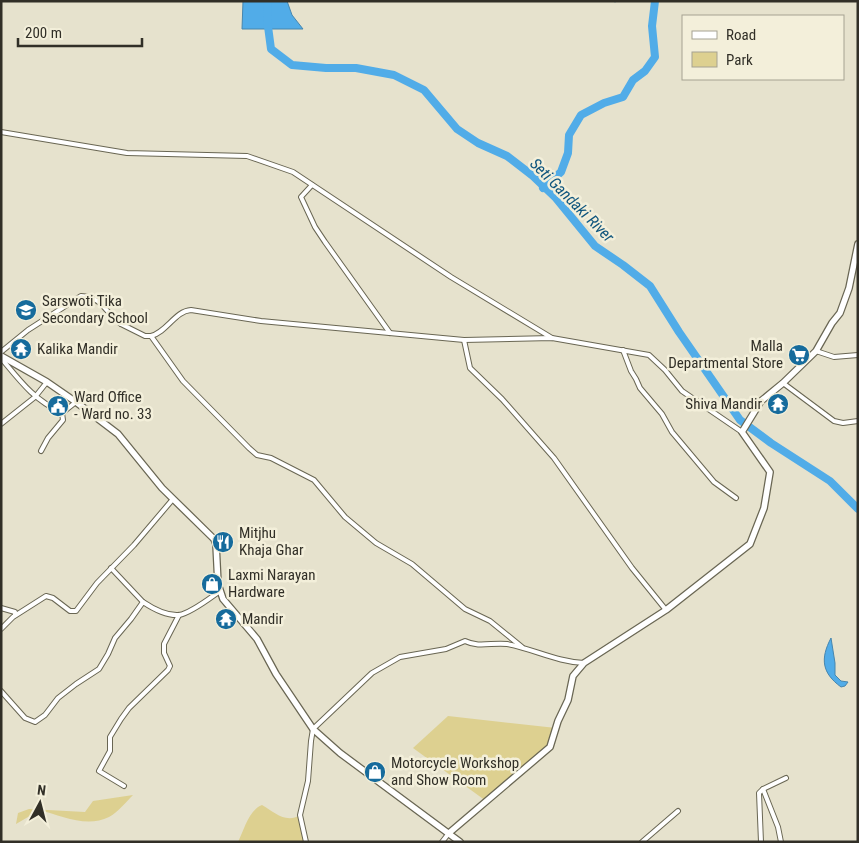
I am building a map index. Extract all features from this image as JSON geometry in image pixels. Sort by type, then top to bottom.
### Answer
[{"type":"main road","points":[[449,833],[550,747],[558,721],[568,700],[573,676],[584,663],[666,610],[752,542],[764,508],[770,472],[742,432],[761,400],[783,383],[816,351],[844,304],[858,244]]},
{"type":"main road","points":[[1,357],[47,382],[118,434],[144,468],[216,541],[220,591],[225,602],[257,639],[276,674],[314,729],[340,753],[460,842]]},
{"type":"street","points":[[1,132],[127,154],[247,156],[293,172],[451,277],[552,338]]},
{"type":"street","points":[[312,185],[302,197],[315,227],[390,332]]},
{"type":"street","points":[[1,352],[28,330],[81,296],[90,296],[97,300],[121,324],[144,336],[151,336],[162,331],[182,312],[191,310],[262,321],[464,340],[552,338],[649,354],[682,391],[742,432]]},
{"type":"street","points":[[121,324],[130,322]]},
{"type":"street","points":[[151,336],[183,381],[257,455],[271,458],[314,480],[345,517],[376,543],[412,564],[465,609],[490,621],[522,647]]},
{"type":"street","points":[[464,340],[470,368],[502,399],[554,458],[632,568],[666,610]]},
{"type":"street","points":[[623,350],[630,371],[642,392],[662,414],[672,432],[714,482],[736,498]]},
{"type":"street","points":[[816,351],[834,357],[858,355]]},
{"type":"street","points":[[1,357],[35,397],[62,413]]},
{"type":"street","points":[[1,424],[35,397],[47,382]]},
{"type":"street","points":[[783,383],[834,421],[858,421]]},
{"type":"street","points":[[62,413],[76,402]]},
{"type":"street","points":[[41,451],[48,438],[63,420],[62,413]]},
{"type":"street","points":[[1,629],[15,615],[46,596],[53,598],[70,611],[76,611],[97,583],[134,545],[173,499]]},
{"type":"street","points":[[111,568],[143,602],[164,612],[179,615]]},
{"type":"street","points":[[124,786],[99,771],[110,752],[110,738],[129,708],[168,670],[170,666],[164,653],[164,644],[179,615],[220,591]]},
{"type":"street","points":[[1,691],[25,718],[33,722],[40,720],[58,698],[99,669],[108,654],[114,638],[143,602]]},
{"type":"street","points":[[1,608],[15,612],[15,615]]},
{"type":"street","points":[[306,842],[300,814],[308,781],[311,741],[314,729],[372,673],[400,657],[446,649],[465,641],[473,645],[504,644],[522,647],[570,662],[584,663]]},
{"type":"street","points":[[761,842],[759,794],[762,789],[786,778]]},
{"type":"street","points":[[762,789],[778,827],[781,842]]},
{"type":"street","points":[[642,842],[678,811]]},
{"type":"street","points":[[442,842],[449,833]]},
{"type":"green space","points":[[448,716],[556,728],[553,743],[486,801],[413,748]]},
{"type":"green space","points":[[133,795],[116,812],[101,820],[74,820],[40,810],[16,824],[18,813],[29,809],[85,812],[93,801]]},
{"type":"green space","points":[[262,805],[285,818],[300,815],[306,842],[238,842],[250,816]]},
{"type":"water","points":[[243,1],[287,1],[292,15],[303,29],[242,29]]},
{"type":"water","points":[[831,638],[835,675],[841,681],[848,682],[845,686],[841,687],[830,676],[825,665],[825,653]]},
{"type":"waterway","name":"Seti Gandaki River","points":[[268,1],[267,19],[271,49],[292,65],[356,68],[394,75],[424,90],[457,129],[478,143],[507,156],[533,176],[555,197],[595,246],[650,286],[679,332],[740,420],[771,443],[830,481],[858,509]]},
{"type":"waterway","points":[[543,188],[561,172],[568,153],[569,135],[581,115],[604,103],[623,97],[633,80],[645,71],[655,57],[652,26],[655,1]]},
{"type":"place","name":"Sarswoti Tika Secondary School","points":[[26,310]]},
{"type":"place","name":"Kalika Mandir","points":[[21,349]]},
{"type":"place","name":"Malla Departmental Store","points":[[799,355]]},
{"type":"place","name":"Shiva Mandir","points":[[778,404]]},
{"type":"place","name":"Ward Office - Ward no. 33","points":[[58,406]]},
{"type":"place","name":"Mitjhu Khaja Ghar","points":[[223,542]]},
{"type":"place","name":"Laxmi Narayan Hardware","points":[[212,584]]},
{"type":"place","name":"Mandir","points":[[226,619]]},
{"type":"place","name":"Motorcycle Workshop and Show Room","points":[[375,772]]}]
